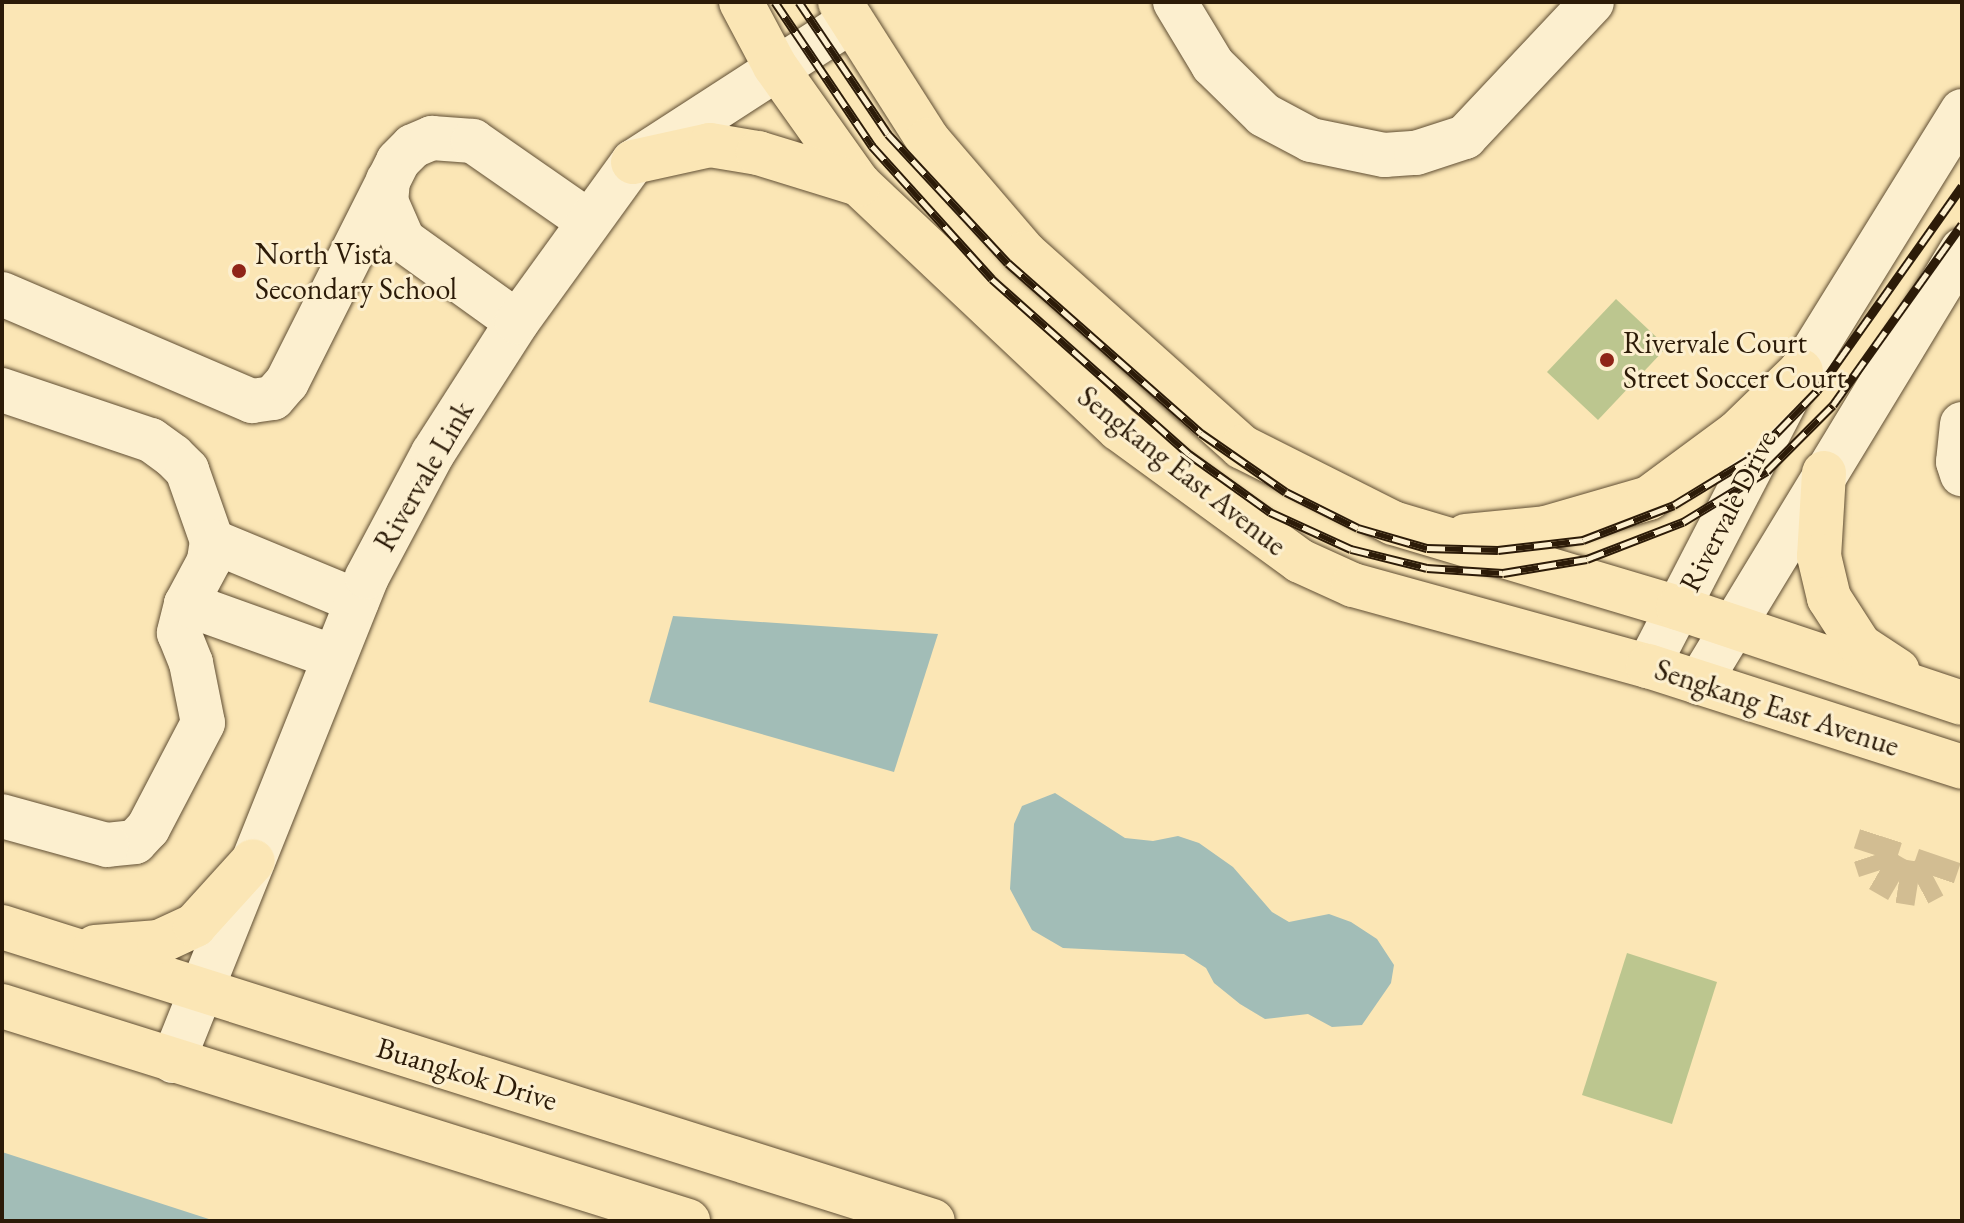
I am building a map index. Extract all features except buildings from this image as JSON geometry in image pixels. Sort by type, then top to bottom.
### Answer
[{"type":"main road","name":"Sengkang East Avenue","points":[[741,2],[775,66],[859,184],[1119,429],[1300,561],[1353,585],[1648,666],[1962,767]]},
{"type":"main road","name":"Sengkang East Avenue","points":[[846,12],[928,140],[1025,253],[1242,447],[1393,523],[1678,608],[1946,698]]},
{"type":"main road","points":[[633,162],[710,145],[758,153],[859,184]]},
{"type":"main road","points":[[1444,538],[1546,528],[1649,498],[1737,433],[1801,371]]},
{"type":"main road","points":[[1824,473],[1819,556],[1829,598],[1860,646],[1946,698]]},
{"type":"main road","points":[[69,948],[159,942],[195,925],[253,861]]},
{"type":"main road","name":"Buangkok Drive","points":[[2,927],[933,1221]]},
{"type":"main road","points":[[2,1006],[688,1221]]},
{"type":"street","points":[[1175,2],[1213,65],[1264,115],[1311,140],[1384,155],[1428,150],[1465,137],[1592,2]]},
{"type":"street","name":"Rivervale Link","points":[[173,1061],[357,601],[433,453],[517,322],[633,162],[775,66],[846,12]]},
{"type":"street","name":"Rivervale Drive","points":[[1648,666],[1801,371],[1962,111]]},
{"type":"street","points":[[2,294],[252,401],[273,398],[287,382],[342,280],[388,180],[413,146],[453,136],[473,141],[588,221]]},
{"type":"street","points":[[388,180],[386,201],[403,240],[517,322]]},
{"type":"street","name":"Rivervale Drive","points":[[1699,683],[1729,627],[1962,250]]},
{"type":"street","points":[[2,390],[151,440],[187,470],[212,541],[209,561],[186,604],[179,633],[191,663],[203,723],[148,828],[135,842],[107,845],[2,816]]},
{"type":"street","points":[[1962,424],[1958,462],[1962,474]]},
{"type":"street","points":[[212,541],[357,601]]},
{"type":"street","points":[[186,604],[334,657]]},
{"type":"green space","name":"Rivervale Court Street Soccer Court","points":[[1616,299],[1667,347],[1598,420],[1547,372]]},
{"type":"green space","points":[[1627,953],[1717,982],[1672,1124],[1582,1095]]},
{"type":"water","points":[[673,616],[938,634],[894,772],[649,702]]},
{"type":"water","points":[[1055,793],[1125,838],[1153,841],[1178,836],[1199,843],[1233,867],[1272,912],[1289,922],[1329,914],[1351,922],[1377,939],[1394,965],[1391,983],[1362,1025],[1332,1027],[1308,1014],[1265,1019],[1240,1004],[1214,983],[1206,968],[1184,954],[1063,948],[1032,930],[1010,889],[1014,824],[1022,806]]},
{"type":"water","points":[[2,1152],[215,1221],[2,1221]]},
{"type":"tunnel","points":[[1881,836],[1875,855],[1880,870],[1899,881],[1918,884],[1933,876],[1940,856]]},
{"type":"railway","points":[[775,2],[872,146],[992,279],[1189,454],[1270,512],[1351,549],[1427,568],[1503,573],[1587,559],[1683,522],[1767,471],[1833,405],[1962,224]]},
{"type":"railway","points":[[799,2],[888,134],[1008,263],[1201,433],[1286,492],[1358,528],[1427,548],[1498,550],[1583,540],[1674,505],[1753,457],[1817,391],[1962,186]]},
{"type":"place","name":"North Vista Secondary School","points":[[239,271]]},
{"type":"place","name":"Rivervale Court Street Soccer Court","points":[[1607,360]]}]
